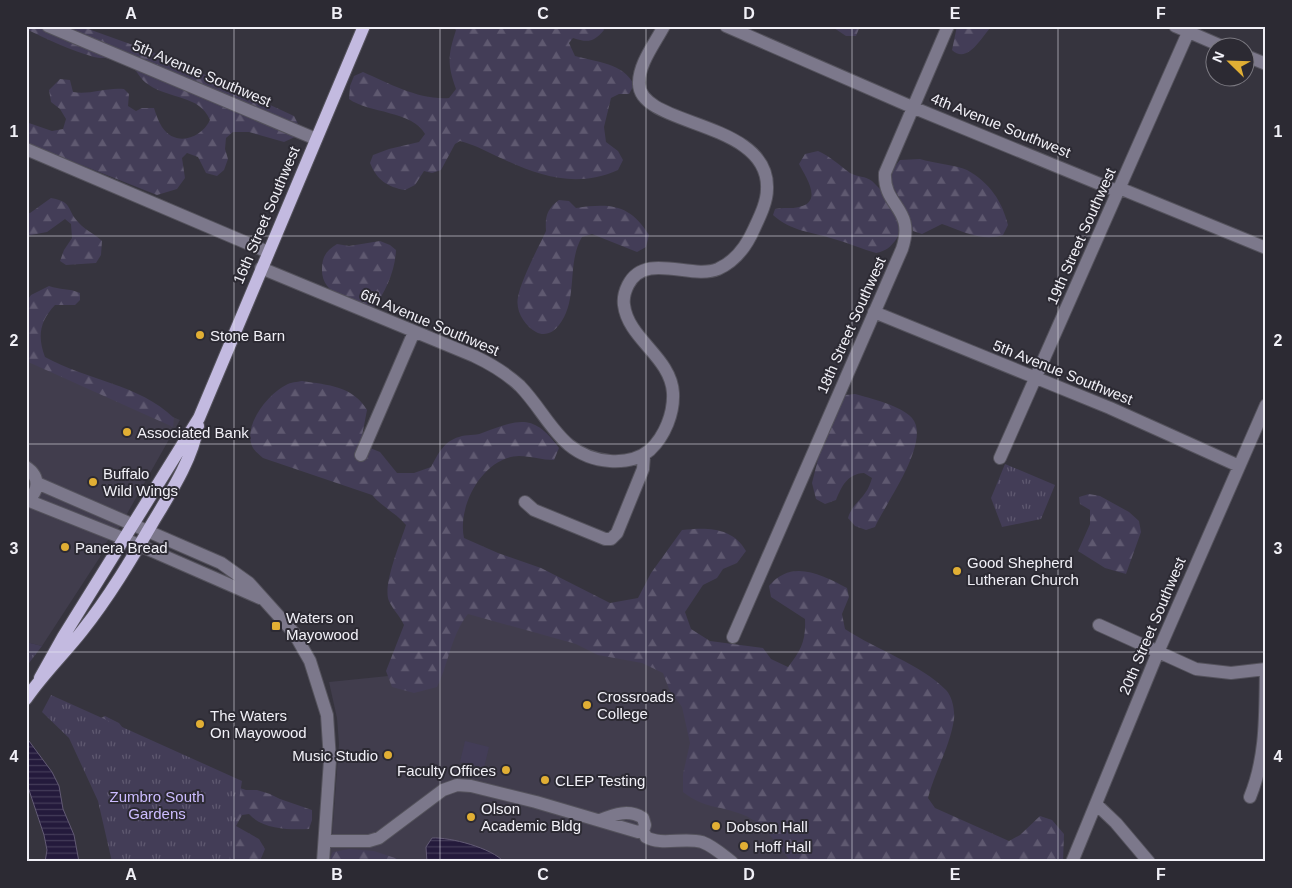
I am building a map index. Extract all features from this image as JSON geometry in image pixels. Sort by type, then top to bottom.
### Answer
[{"type":"main road","name":"16th Street Southwest","points":[[26,699],[199,418],[364,26]]},
{"type":"main road","name":"16th Street Southwest","points":[[40,678],[82,631],[140,546],[184,466],[196,434],[199,418]]},
{"type":"street","name":"5th Avenue Southwest","points":[[48,26],[316,139]]},
{"type":"street","points":[[525,502],[534,510],[604,539],[611,539],[616,534],[643,469],[644,455],[664,432],[672,409],[673,394],[666,371],[627,317],[624,301],[627,288],[635,276],[645,270],[662,268],[706,272],[729,263],[750,238],[765,202],[766,176],[761,162],[749,148],[654,106],[640,91],[638,82],[642,68],[664,26]]},
{"type":"street","name":"4th Avenue Southwest","points":[[726,26],[912,107],[1112,189],[1119,189],[1266,248]]},
{"type":"street","name":"18th Street Southwest","points":[[733,637],[907,233],[905,220],[888,192],[885,181],[888,163],[948,26]]},
{"type":"street","points":[[1175,26],[1190,29],[1207,38]]},
{"type":"street","name":"19th Street Southwest","points":[[1000,458],[1190,29]]},
{"type":"street","points":[[1254,59],[1266,64]]},
{"type":"street","points":[[26,149],[268,252]]},
{"type":"street","name":"6th Avenue Southwest","points":[[261,268],[474,356],[506,374],[528,395],[560,437],[578,452],[593,458],[616,462],[631,460],[644,455]]},
{"type":"street","name":"5th Avenue Southwest","points":[[874,312],[1110,408],[1239,466]]},
{"type":"street","points":[[361,455],[414,332]]},
{"type":"street","name":"20th Street Southwest","points":[[1072,862],[1158,652],[1266,405]]},
{"type":"street","points":[[26,467],[33,472],[37,483],[35,493],[27,501],[125,539],[262,599]]},
{"type":"street","points":[[37,483],[221,563],[249,583],[285,622],[310,661],[324,699],[330,752],[324,862]]},
{"type":"street","points":[[1099,625],[1185,665],[1204,670],[1240,673],[1266,669],[1264,744],[1257,779],[1250,797]]},
{"type":"street","points":[[325,841],[369,841],[379,838],[443,790],[457,785],[471,786],[638,832],[643,830],[646,836],[657,841],[684,840],[701,842],[732,862]]},
{"type":"street","points":[[1096,804],[1116,823],[1149,862]]},
{"type":"shaded area","points":[[26,354],[180,420],[119,528],[103,546],[100,557],[42,646],[26,642]]},
{"type":"shaded area","name":"Crossroads College","points":[[448,539],[916,805],[1053,862],[330,862],[339,744],[337,718],[329,682],[388,676]]},
{"type":"shaded area","points":[[26,737],[52,772],[59,786],[63,809],[74,835],[79,862],[45,862],[47,850],[44,835],[26,781]]},
{"type":"shaded area","points":[[432,838],[449,839],[470,844],[490,852],[504,862],[427,862],[426,847]]},
{"type":"green space","points":[[26,26],[80,26],[169,58],[294,116],[298,124],[295,137],[284,142],[249,132],[233,132],[226,138],[225,149],[228,159],[224,170],[217,176],[206,173],[198,157],[187,153],[182,158],[185,178],[177,189],[157,195],[26,143],[26,122],[52,131],[63,129],[66,119],[60,109],[51,102],[49,90],[60,79],[70,80],[73,92],[79,93],[124,89],[129,94],[128,106],[136,111],[142,108],[154,108],[158,120],[167,133],[181,139],[201,132],[210,120],[199,106],[149,85],[131,65],[124,61],[94,57],[76,51],[26,29]]},
{"type":"green space","points":[[452,26],[602,26],[604,30],[594,39],[583,41],[573,38],[569,43],[575,56],[609,64],[624,72],[634,85],[629,94],[619,94],[611,98],[604,127],[606,142],[618,151],[623,160],[618,170],[588,178],[560,178],[531,171],[460,141],[455,144],[441,170],[432,173],[424,171],[415,185],[405,190],[383,182],[370,163],[373,155],[419,142],[425,134],[419,126],[411,121],[357,104],[349,99],[350,86],[354,76],[363,72],[416,94],[449,98],[456,89],[450,66],[451,46],[456,30]]},
{"type":"green space","points":[[831,26],[860,26],[856,36],[846,36]]},
{"type":"green space","points":[[957,26],[992,26],[969,52],[958,54],[952,50]]},
{"type":"green space","points":[[818,151],[831,158],[850,173],[872,181],[883,192],[893,207],[899,223],[897,238],[888,248],[876,253],[794,228],[773,215],[775,209],[799,207],[810,200],[811,188],[799,164],[805,154]]},
{"type":"green space","points":[[920,159],[962,168],[982,181],[994,193],[1002,208],[1008,225],[1003,235],[995,237],[980,236],[942,224],[922,234],[913,231],[909,216],[890,181],[891,171],[900,160]]},
{"type":"green space","points":[[51,198],[67,204],[79,223],[102,241],[101,255],[96,263],[66,265],[60,261],[64,250],[72,238],[71,224],[65,219],[47,232],[26,236],[26,213],[30,213]]},
{"type":"green space","points":[[559,200],[569,201],[576,208],[609,206],[618,208],[634,217],[649,235],[646,247],[637,252],[592,234],[582,237],[574,259],[571,293],[565,315],[555,330],[543,334],[536,332],[525,322],[519,313],[517,302],[526,273],[546,231],[548,213]]},
{"type":"green space","points":[[380,241],[396,250],[394,266],[388,282],[372,310],[347,300],[332,291],[323,278],[322,264],[326,254],[337,244],[349,246]]},
{"type":"green space","points":[[49,286],[80,293],[80,300],[75,305],[55,305],[46,317],[41,329],[41,342],[45,357],[145,397],[174,418],[173,427],[26,361],[26,302],[31,295]]},
{"type":"green space","points":[[302,381],[339,388],[355,396],[367,410],[362,436],[370,448],[380,452],[397,473],[414,473],[431,467],[445,445],[459,437],[479,434],[516,422],[533,424],[542,429],[559,448],[554,460],[519,456],[506,458],[494,465],[475,485],[469,498],[463,525],[464,538],[498,553],[541,568],[610,603],[638,598],[651,573],[682,530],[718,530],[734,537],[746,551],[737,563],[723,569],[717,578],[703,585],[685,612],[691,629],[710,641],[763,648],[771,659],[788,667],[802,645],[805,633],[805,619],[771,597],[769,586],[787,573],[796,571],[817,574],[847,588],[849,597],[842,614],[845,629],[924,673],[946,690],[951,699],[954,715],[952,729],[928,798],[935,808],[1009,841],[1020,835],[1040,816],[1052,820],[1064,834],[1063,862],[791,862],[769,834],[749,817],[705,804],[683,792],[683,774],[690,743],[682,707],[669,689],[663,673],[642,663],[598,655],[576,644],[468,614],[454,640],[437,687],[414,693],[392,687],[386,671],[404,625],[389,601],[388,585],[393,563],[406,525],[372,495],[263,458],[252,446],[250,438],[251,429],[254,420],[265,403],[279,389]]},
{"type":"green space","points":[[855,394],[901,410],[912,418],[917,428],[912,457],[905,472],[875,527],[866,530],[855,526],[848,518],[850,512],[866,491],[872,478],[864,473],[849,478],[836,500],[825,504],[816,499],[812,483],[821,447],[845,395]]},
{"type":"green space","points":[[1005,464],[1055,485],[1041,519],[1002,527],[991,498]]},
{"type":"green space","points":[[1089,494],[1100,496],[1129,512],[1139,521],[1141,532],[1126,574],[1105,568],[1078,551],[1090,524],[1090,510],[1080,504],[1079,497]]},
{"type":"green space","points":[[26,642],[42,646],[26,667]]},
{"type":"green space","name":"Zumbro South Gardens","points":[[51,695],[242,781],[229,862],[112,862],[98,801],[69,738],[42,712]]},
{"type":"green space","points":[[105,716],[119,723],[129,736],[228,784],[246,790],[257,790],[270,794],[312,810],[312,820],[309,829],[276,828],[261,823],[249,814],[242,815],[236,826],[259,839],[265,849],[260,861],[215,862],[97,720]]},
{"type":"green space","points":[[465,741],[489,747],[484,768],[460,762]]},
{"type":"green space","points":[[349,849],[374,851],[407,862],[328,862],[333,852]]},
{"type":"place","name":"Stone Barn","points":[[200,335]]},
{"type":"place","name":"Associated Bank","points":[[127,432]]},
{"type":"place","name":"Buffalo Wild Wings","points":[[93,482]]},
{"type":"place","name":"Panera Bread","points":[[65,547]]},
{"type":"place","name":"Good Shepherd Lutheran Church","points":[[957,571]]},
{"type":"place","name":"Waters on Mayowood","points":[[276,626]]},
{"type":"place","name":"Crossroads College","points":[[587,705]]},
{"type":"place","name":"The Waters On Mayowood","points":[[200,724]]},
{"type":"place","name":"Music Studio","points":[[388,755]]},
{"type":"place","name":"Faculty Offices","points":[[506,770]]},
{"type":"place","name":"CLEP Testing","points":[[545,780]]},
{"type":"place","name":"Olson Academic Bldg","points":[[471,817]]},
{"type":"place","name":"Dobson Hall","points":[[716,826]]},
{"type":"place","name":"Hoff Hall","points":[[744,846]]}]
